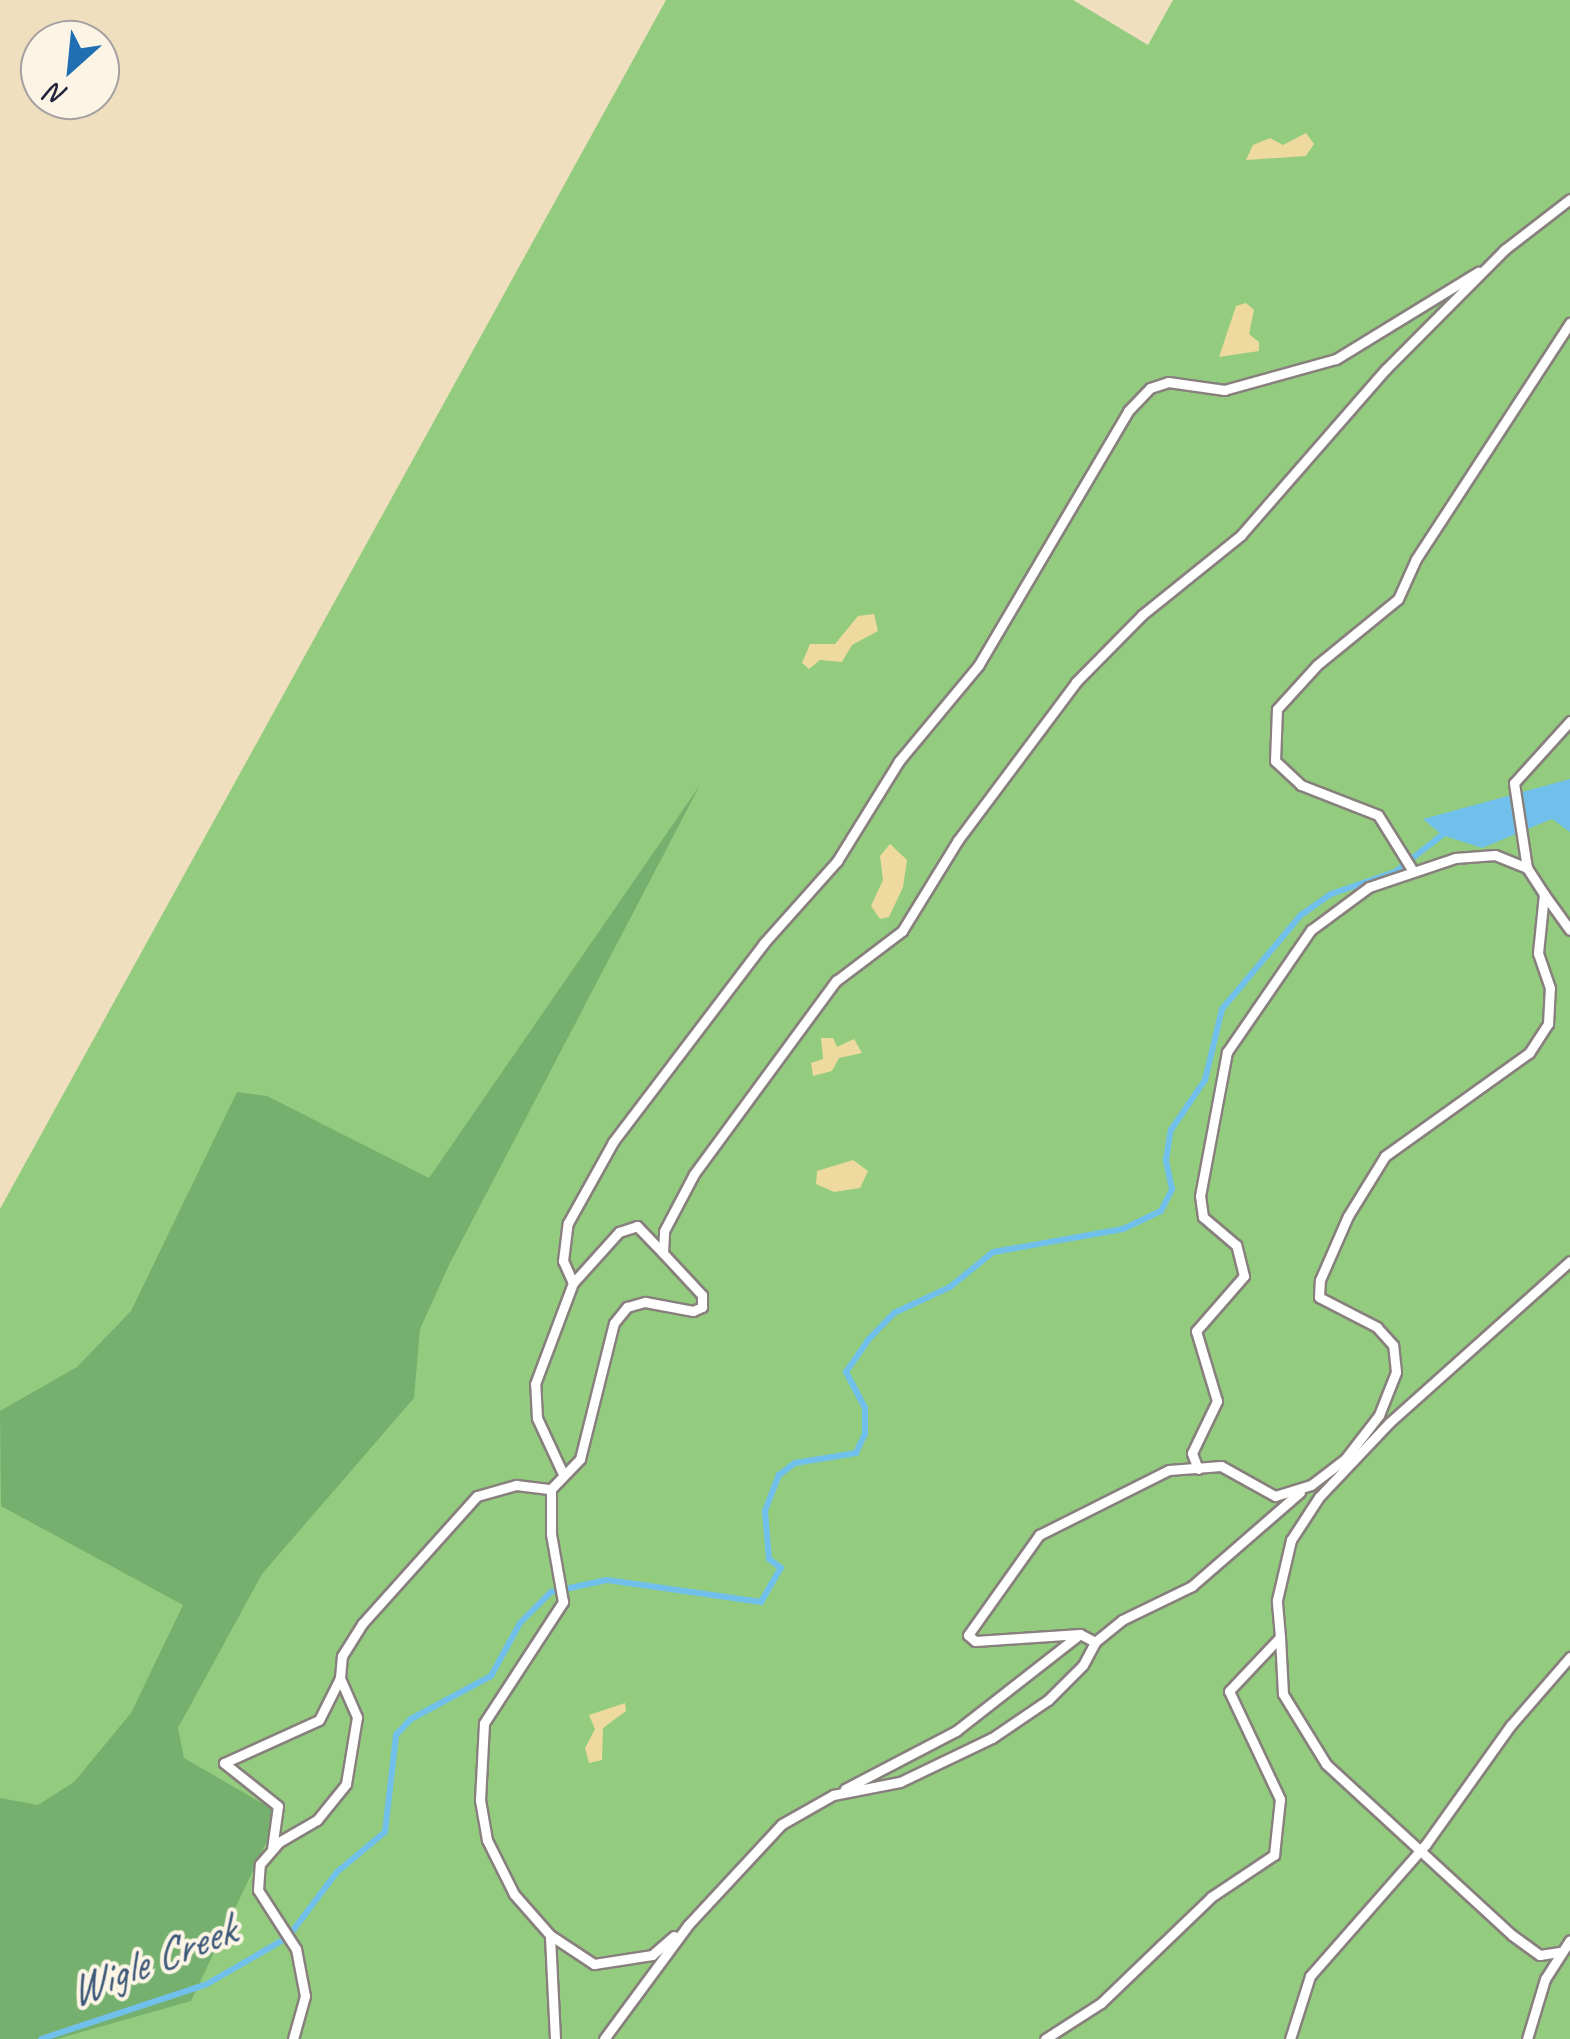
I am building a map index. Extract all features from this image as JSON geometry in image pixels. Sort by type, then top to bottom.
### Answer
[{"type":"lane","points":[[663,1253],[664,1231],[734,1114],[836,981],[902,931],[958,840],[1076,682],[1142,615],[1241,535],[1332,424],[1487,267],[1570,199]]},
{"type":"lane","points":[[573,1283],[563,1260],[568,1223],[613,1142],[764,943],[837,860],[899,761],[978,666],[1128,411],[1150,388],[1168,382],[1224,390],[1336,359],[1487,267]]},
{"type":"lane","points":[[1411,868],[1378,815],[1301,785],[1274,762],[1277,709],[1317,665],[1398,598],[1416,558],[1570,323]]},
{"type":"lane","points":[[1570,721],[1514,782],[1527,868],[1570,930]]},
{"type":"lane","points":[[1198,1469],[1192,1453],[1216,1402],[1196,1332],[1244,1276],[1236,1245],[1203,1217],[1200,1196],[1228,1052],[1311,930],[1369,887],[1411,868],[1495,855],[1527,868]]},
{"type":"lane","points":[[834,1795],[900,1782],[992,1738],[1048,1700],[1082,1666],[1095,1642],[1122,1620],[1204,1577],[1345,1458],[1380,1415],[1396,1372],[1393,1346],[1376,1327],[1320,1297],[1320,1280],[1348,1216],[1386,1156],[1529,1053],[1548,1024],[1550,988],[1538,952],[1544,894]]},
{"type":"lane","points":[[562,1474],[537,1418],[535,1384],[573,1283],[619,1232],[637,1226],[702,1295],[702,1307],[693,1312],[645,1302],[627,1307],[605,1345],[587,1440],[552,1489],[551,1534],[564,1602],[484,1723],[480,1800],[499,1869],[550,1935],[594,1964],[627,1963],[652,1955],[688,1925]]},
{"type":"lane","points":[[1560,1952],[1540,1955],[1512,1936],[1357,1798],[1305,1732],[1283,1694],[1277,1600],[1291,1540],[1319,1497],[1390,1422],[1570,1261]]},
{"type":"lane","points":[[1095,1642],[1080,1634],[975,1641],[968,1635],[1039,1535],[1169,1470],[1220,1466],[1275,1496],[1310,1485]]},
{"type":"lane","points":[[272,1850],[278,1806],[224,1763],[319,1720],[340,1678],[342,1656],[362,1624],[462,1508],[494,1488],[552,1489]]},
{"type":"lane","points":[[604,2039],[688,1925],[782,1824],[956,1730],[1080,1634]]},
{"type":"lane","points":[[1045,2039],[1101,2003],[1210,1896],[1274,1855],[1280,1799],[1229,1691],[1280,1638]]},
{"type":"lane","points":[[1290,2039],[1310,1976],[1416,1852],[1570,1657]]},
{"type":"lane","points":[[293,2039],[305,1996],[296,1948],[258,1890],[260,1864],[272,1850],[317,1820],[346,1784],[357,1717],[340,1678]]},
{"type":"lane","points":[[550,1935],[556,2039]]},
{"type":"lane","points":[[1526,2039],[1560,1952],[1570,1940]]},
{"type":"green space","points":[[666,0],[1073,0],[1148,45],[1173,0],[1570,0],[1570,2039],[0,2039],[0,1209]]},
{"type":"green space","points":[[700,785],[449,1265],[420,1329],[414,1398],[262,1574],[178,1728],[184,1758],[272,1809],[277,1820],[191,2001],[57,2039],[0,2039],[0,1798],[38,1805],[74,1782],[131,1713],[183,1605],[1,1506],[0,1411],[77,1367],[131,1311],[237,1092],[267,1096],[429,1178]]},
{"type":"sand","points":[[1306,133],[1314,144],[1306,156],[1246,160],[1253,145],[1270,138],[1283,145]]},
{"type":"sand","points":[[1246,303],[1254,310],[1249,334],[1259,342],[1259,351],[1219,357],[1236,306]]},
{"type":"sand","points":[[874,614],[878,631],[852,645],[842,662],[820,660],[809,669],[802,663],[810,644],[835,644],[858,616]]},
{"type":"sand","points":[[890,844],[907,860],[903,887],[889,917],[880,919],[871,906],[883,880],[880,856]]},
{"type":"sand","points":[[821,1038],[833,1038],[837,1047],[854,1039],[862,1053],[839,1058],[832,1071],[813,1076],[811,1063],[823,1059]]},
{"type":"sand","points":[[853,1160],[868,1171],[860,1188],[834,1192],[816,1184],[817,1171]]},
{"type":"sand","points":[[625,1703],[626,1711],[603,1728],[602,1760],[589,1763],[585,1748],[595,1729],[589,1715]]},
{"type":"water","points":[[1570,779],[1570,832],[1552,819],[1482,848],[1442,835],[1423,819]]},
{"type":"waterway","name":"Wigle Creek","points":[[41,2039],[207,1984],[288,1937],[337,1872],[385,1832],[396,1735],[411,1719],[491,1676],[520,1623],[551,1592],[607,1580],[761,1602],[781,1568],[769,1559],[765,1511],[779,1475],[795,1463],[856,1453],[865,1434],[865,1408],[846,1372],[868,1340],[894,1313],[950,1287],[993,1252],[1123,1229],[1161,1211],[1172,1189],[1166,1160],[1171,1130],[1205,1080],[1222,1009],[1301,915],[1331,894],[1395,872],[1442,835]]}]
